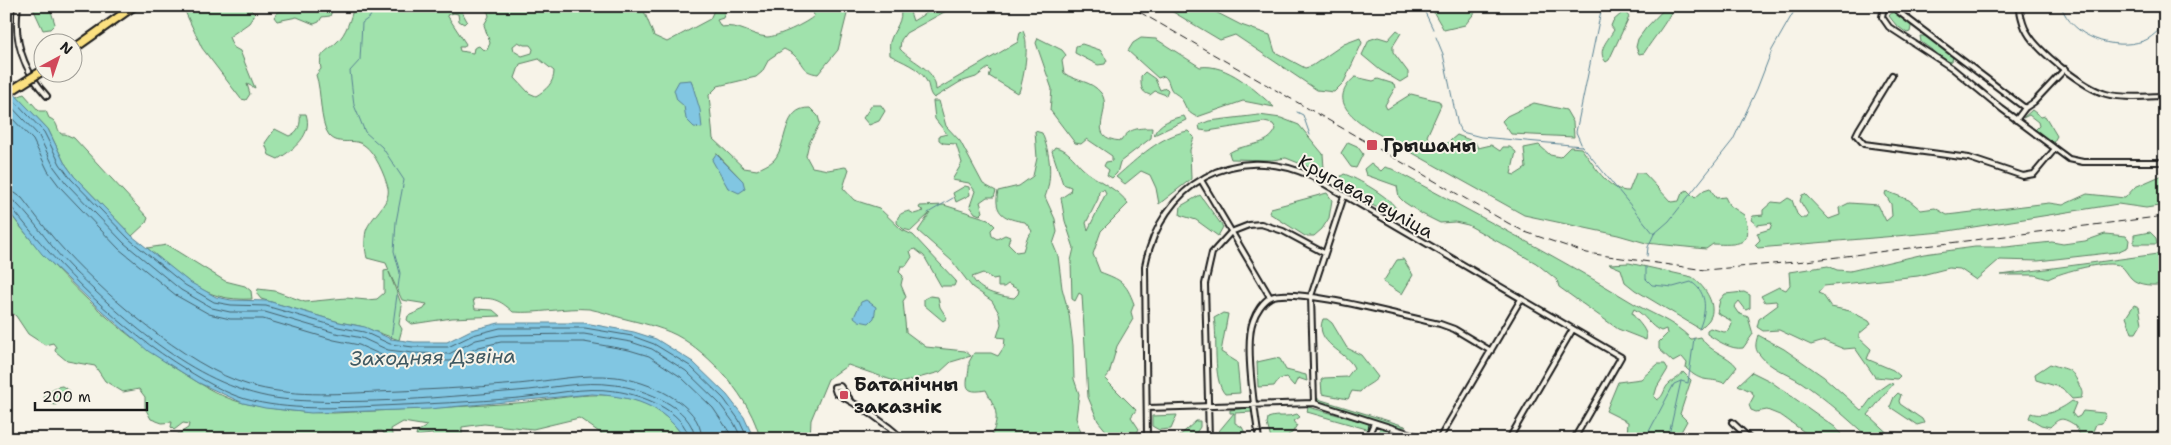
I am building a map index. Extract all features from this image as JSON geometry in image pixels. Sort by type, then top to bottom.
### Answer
[{"type":"highway","points":[[82,43],[134,6]]},
{"type":"highway","points":[[6,94],[32,77]]},
{"type":"street","points":[[18,6],[16,23],[24,63],[33,82],[47,96]]},
{"type":"street","points":[[1884,6],[1882,17],[1885,23],[1952,68],[2054,150],[2068,159],[2084,162],[2165,162]]},
{"type":"street","points":[[1891,6],[2025,108]]},
{"type":"street","points":[[2019,6],[2022,22],[2028,34],[2065,69],[2088,86],[2106,94],[2165,96]]},
{"type":"street","points":[[2016,120],[2025,108],[2034,102],[2065,69]]},
{"type":"street","points":[[1892,75],[1856,135],[1864,144],[1969,158],[2023,176],[2034,174],[2054,150]]},
{"type":"street","name":"Кругавая вуліца","points":[[1147,439],[1148,408],[1144,295],[1149,247],[1157,225],[1172,204],[1201,180],[1236,166],[1268,164],[1301,172],[1621,357],[1574,439]]},
{"type":"street","points":[[1201,180],[1270,297]]},
{"type":"street","points":[[1314,403],[1311,296],[1344,196]]},
{"type":"street","points":[[1209,439],[1206,276],[1212,253],[1231,232],[1249,225],[1269,225],[1324,253]]},
{"type":"street","points":[[1259,439],[1253,404],[1250,338],[1252,322],[1262,304],[1270,297],[1285,294],[1311,296],[1447,326],[1491,351]]},
{"type":"street","points":[[1439,439],[1521,299]]},
{"type":"street","points":[[1509,439],[1573,329]]},
{"type":"street","points":[[849,398],[879,418],[903,439]]},
{"type":"street","points":[[1148,408],[1314,403],[1427,439]]},
{"type":"street","points":[[1732,422],[1750,439]]},
{"type":"street","points":[[1367,439],[1374,423]]},
{"type":"green space","points":[[32,6],[50,8],[55,24],[50,29],[43,30]]},
{"type":"green space","points":[[247,6],[255,14],[249,23],[229,37],[233,47],[240,51],[255,88],[247,84],[250,94],[246,100],[241,99],[202,48],[183,7]]},
{"type":"green space","points":[[290,6],[334,6],[330,16],[322,17],[319,22],[314,24],[297,17],[277,21],[274,17],[278,12],[287,10]]},
{"type":"green space","points":[[354,6],[463,6],[461,10],[467,21],[464,24],[459,21],[458,14],[447,15],[466,44],[464,47],[459,47],[460,51],[473,53],[474,48],[479,46],[487,50],[490,43],[484,25],[489,16],[488,12],[480,6],[642,6],[654,36],[667,42],[710,19],[716,6],[727,6],[723,18],[717,20],[721,27],[739,28],[767,37],[799,26],[810,19],[814,16],[812,6],[849,6],[838,50],[818,74],[806,70],[794,55],[784,49],[769,59],[762,72],[756,77],[718,86],[709,95],[713,139],[744,168],[757,170],[774,160],[782,145],[790,120],[795,113],[801,109],[810,108],[818,116],[820,123],[809,143],[806,156],[812,167],[828,170],[845,167],[849,169],[843,188],[854,200],[879,208],[902,230],[913,235],[956,281],[954,286],[941,286],[924,256],[915,249],[910,251],[912,257],[906,266],[901,266],[899,272],[903,276],[901,285],[906,297],[903,301],[906,332],[926,347],[965,351],[971,356],[951,362],[940,372],[900,383],[848,365],[828,379],[811,420],[810,439],[760,439],[748,409],[728,379],[689,343],[663,329],[649,325],[589,309],[513,312],[504,304],[485,298],[473,299],[475,309],[493,310],[500,316],[452,318],[412,324],[407,320],[408,316],[424,309],[427,304],[402,300],[389,272],[402,306],[399,324],[402,329],[399,340],[360,326],[339,322],[261,299],[257,294],[258,289],[275,291],[305,302],[346,298],[377,299],[384,293],[384,271],[389,270],[386,263],[367,258],[365,241],[368,226],[386,200],[388,194],[387,183],[379,165],[368,148],[360,143],[333,139],[329,135],[322,115],[316,75],[321,69],[322,56],[337,42],[348,26]],"holes":[[[518,42],[530,45],[533,49],[532,53],[522,56],[514,51],[513,46]],[[539,59],[554,71],[551,83],[536,96],[529,93],[515,78],[520,64]],[[716,154],[743,181],[728,188]]]},
{"type":"green space","points":[[900,6],[908,6],[913,21],[938,6],[955,6],[906,33],[901,40],[900,49],[928,71],[935,83],[936,90],[1018,42],[1020,32],[1023,31],[1026,52],[1023,78],[1019,92],[1017,93],[989,76],[991,71],[988,68],[976,77],[960,82],[934,98],[923,75],[910,65],[890,55],[890,42],[901,16]]},
{"type":"green space","points":[[1163,6],[1204,6],[1241,25],[1270,35],[1275,52],[1305,68],[1312,66],[1344,44],[1360,38],[1362,43],[1344,82],[1334,92],[1317,90],[1235,35],[1220,40]]},
{"type":"green space","points":[[1438,6],[1480,6],[1465,25],[1444,30],[1434,13]]},
{"type":"green space","points":[[1667,6],[1674,6],[1644,53],[1639,54],[1636,47],[1638,39]]},
{"type":"green space","points":[[1893,11],[1912,22],[1910,32],[1907,33],[1896,25],[1889,16]]},
{"type":"green space","points":[[1622,13],[1626,13],[1629,17],[1609,60],[1606,62],[1602,54],[1603,50],[1614,30],[1611,26],[1613,21]]},
{"type":"green space","points":[[1397,30],[1401,33],[1393,46],[1393,52],[1408,72],[1408,77],[1400,82],[1380,70],[1362,55],[1369,40],[1378,37],[1388,40]]},
{"type":"green space","points":[[1920,36],[1927,36],[1953,56],[1952,61],[1949,62],[1921,42]]},
{"type":"green space","points":[[1038,38],[1062,50],[1066,55],[1062,61],[1064,73],[1088,83],[1101,93],[1104,107],[1101,129],[1104,135],[1110,139],[1121,141],[1131,131],[1152,128],[1151,138],[1120,162],[1117,173],[1112,178],[1107,175],[1109,170],[1104,166],[1106,162],[1112,161],[1112,156],[1087,139],[1081,144],[1075,143],[1050,110],[1052,89],[1036,43]]},
{"type":"green space","points":[[1141,38],[1156,39],[1200,67],[1220,69],[1230,73],[1274,107],[1243,101],[1197,117],[1193,115],[1180,97],[1172,90],[1166,77],[1158,78],[1128,51],[1133,43]]},
{"type":"green space","points":[[1082,44],[1100,50],[1107,60],[1105,64],[1098,65],[1075,53],[1076,46]]},
{"type":"green space","points":[[1145,72],[1155,79],[1160,90],[1166,88],[1168,90],[1166,95],[1155,91],[1150,95],[1144,92],[1141,76]]},
{"type":"green space","points":[[1355,77],[1373,81],[1378,79],[1394,84],[1395,88],[1385,105],[1387,109],[1411,94],[1439,101],[1441,105],[1427,136],[1439,150],[1457,135],[1475,142],[1478,148],[1491,145],[1500,151],[1503,147],[1510,147],[1516,152],[1511,174],[1515,175],[1526,168],[1524,148],[1539,145],[1550,155],[1560,157],[1570,147],[1581,148],[1602,176],[1614,187],[1621,190],[1629,191],[1636,173],[1644,173],[1671,202],[1679,201],[1682,193],[1687,190],[1695,198],[1704,190],[1710,188],[1716,198],[1725,197],[1729,205],[1744,215],[1748,233],[1746,238],[1742,242],[1737,243],[1713,244],[1706,249],[1646,243],[1618,235],[1524,215],[1373,131],[1357,120],[1343,101],[1343,93],[1347,85]]},
{"type":"green space","points":[[24,94],[39,111],[46,111],[61,134],[74,138],[148,218],[146,223],[132,236],[74,176],[64,162],[48,129],[17,97]]},
{"type":"green space","points":[[933,101],[939,101],[946,126],[960,141],[983,184],[996,191],[994,197],[987,197],[980,202],[983,212],[980,215],[975,213],[970,206],[975,191],[969,183],[952,180],[962,163],[956,144],[943,143],[939,140],[939,136],[947,134],[935,119]]},
{"type":"green space","points":[[1534,103],[1566,110],[1573,122],[1574,137],[1511,134],[1502,121],[1507,116]]},
{"type":"green space","points":[[872,105],[881,105],[885,111],[879,121],[869,125],[863,118]]},
{"type":"green space","points":[[2032,110],[2041,117],[2045,116],[2057,136],[2053,143],[2035,130],[2039,126],[2038,122],[2029,115],[2023,118]]},
{"type":"green space","points":[[300,114],[306,114],[307,122],[307,128],[301,141],[278,159],[269,155],[265,143],[275,129],[289,136],[299,127]]},
{"type":"green space","points":[[1259,115],[1281,118],[1299,125],[1323,154],[1324,168],[1311,168],[1286,158],[1272,160],[1231,159],[1229,153],[1268,139],[1276,129],[1273,124],[1264,122],[1208,131],[1200,130],[1199,125],[1209,121]]},
{"type":"green space","points":[[1184,116],[1186,120],[1154,135],[1162,124]]},
{"type":"green space","points":[[1035,131],[1042,133],[1049,157],[1050,173],[1045,197],[1055,219],[1057,232],[1053,244],[1058,256],[1062,288],[1069,314],[1073,345],[1074,379],[1079,394],[1076,418],[1083,439],[991,439],[996,419],[993,404],[986,390],[971,390],[967,384],[969,362],[974,353],[991,353],[998,356],[1004,347],[1005,338],[997,337],[1001,324],[999,313],[992,301],[972,287],[952,261],[918,231],[930,213],[911,231],[903,229],[897,223],[897,220],[900,214],[904,212],[909,211],[914,214],[924,211],[919,208],[920,206],[944,205],[988,219],[995,226],[991,230],[992,236],[997,239],[1005,235],[1010,237],[1008,244],[1016,252],[1023,251],[1027,238],[1032,231],[1025,222],[1006,217],[1002,214],[997,205],[998,191],[1019,186],[1033,176],[1037,158]],"holes":[[[983,273],[993,279],[998,278],[998,287],[1004,287],[1008,284],[1019,290],[1018,294],[1014,298],[984,290],[972,277]]]},
{"type":"green space","points":[[1188,131],[1194,137],[1190,150],[1191,179],[1159,204],[1156,188],[1150,175],[1141,171],[1125,184],[1116,177],[1141,155],[1159,143]]},
{"type":"green space","points":[[1348,142],[1357,146],[1363,154],[1356,168],[1351,167],[1341,153]]},
{"type":"green space","points":[[1055,147],[1065,151],[1082,168],[1113,189],[1128,204],[1101,231],[1093,254],[1100,272],[1122,283],[1134,304],[1131,312],[1133,319],[1117,346],[1109,374],[1105,379],[1136,410],[1131,417],[1139,429],[1136,434],[1143,436],[1144,439],[1103,439],[1108,433],[1098,421],[1088,397],[1082,295],[1079,293],[1075,301],[1072,299],[1071,261],[1074,248],[1065,221],[1061,198],[1070,192],[1071,187],[1063,184],[1052,151]],"holes":[[[1104,189],[1106,193],[1088,230],[1086,223],[1098,199],[1099,191]]]},
{"type":"green space","points":[[1371,163],[1381,171],[1385,167],[1392,169],[1540,249],[1669,322],[1691,339],[1701,337],[1708,346],[1729,359],[1737,367],[1724,383],[1696,376],[1686,368],[1687,363],[1682,357],[1673,362],[1659,349],[1659,342],[1667,334],[1666,329],[1661,331],[1657,329],[1634,309],[1632,313],[1644,329],[1646,340],[1618,329],[1559,287],[1557,280],[1536,263],[1468,225],[1455,222],[1440,223],[1404,202],[1399,197],[1397,186],[1366,175],[1364,169]]},
{"type":"green space","points":[[1344,174],[1381,194],[1396,209],[1381,209],[1368,202],[1343,182],[1340,177]]},
{"type":"green space","points":[[2165,174],[2165,205],[2146,208],[2118,204],[1942,232],[1758,248],[1755,245],[1760,240],[1757,233],[1770,229],[1772,223],[1757,225],[1751,220],[1753,216],[1763,215],[1763,210],[1772,202],[1781,203],[1788,198],[1792,200],[1797,214],[1801,218],[1807,218],[1808,214],[1800,201],[1802,195],[1805,194],[1829,219],[1840,215],[1839,208],[1849,203],[1878,205],[1886,221],[1892,216],[1891,204],[1885,194],[1886,191],[1909,200],[1921,210],[1935,208],[1947,215],[2049,203],[2063,205],[2087,194],[2125,198],[2135,187]]},
{"type":"green space","points":[[965,186],[969,187],[970,195],[956,202],[953,193]]},
{"type":"green space","points":[[1327,193],[1332,200],[1329,218],[1322,229],[1314,236],[1305,236],[1269,213],[1271,208]]},
{"type":"green space","points":[[1200,195],[1223,227],[1218,236],[1196,220],[1180,215],[1181,206]]},
{"type":"green space","points":[[6,208],[66,279],[111,321],[186,375],[214,392],[237,401],[300,412],[334,413],[517,403],[589,395],[617,396],[648,405],[662,413],[685,439],[609,439],[579,418],[533,429],[484,424],[462,427],[462,434],[466,439],[436,439],[432,434],[416,436],[417,432],[427,426],[403,422],[391,429],[393,439],[384,439],[385,435],[382,431],[377,431],[368,439],[360,435],[351,439],[339,433],[331,433],[329,435],[334,439],[170,439],[188,428],[189,424],[183,423],[174,430],[171,427],[172,422],[162,423],[151,419],[145,408],[145,397],[139,389],[123,392],[105,381],[95,366],[67,361],[55,351],[56,347],[53,343],[45,345],[28,334],[16,316],[6,308]]},
{"type":"green space","points":[[2150,232],[2156,238],[2157,244],[2134,244],[2134,235]]},
{"type":"green space","points":[[2105,234],[2126,236],[2129,240],[2128,247],[2117,252],[2038,261],[1999,260],[1976,280],[1960,269],[1949,268],[1918,276],[1824,286],[1818,293],[1823,295],[1831,307],[1850,311],[1869,321],[1871,324],[1859,334],[1859,338],[1871,349],[1867,359],[1893,370],[1900,376],[1897,379],[1875,377],[1855,348],[1844,349],[1824,341],[1811,345],[1779,330],[1763,331],[1757,327],[1759,319],[1778,305],[1776,301],[1765,302],[1761,296],[1779,287],[1786,290],[1790,285],[1789,272],[1828,266],[1837,270],[1850,271],[1924,254],[1975,247],[2006,247],[2052,242],[2063,244],[2085,241]]},
{"type":"green space","points":[[167,245],[225,281],[245,286],[251,291],[252,299],[235,299],[207,292],[183,278],[147,248]]},
{"type":"green space","points":[[2165,253],[2165,284],[2161,285],[2138,283],[2121,266],[2115,264],[2085,267],[2048,279],[2035,275],[2001,275]]},
{"type":"green space","points":[[1403,259],[1413,275],[1402,294],[1383,282],[1397,260]]},
{"type":"green space","points":[[1629,263],[1692,277],[1708,294],[1712,305],[1709,320],[1700,329],[1635,290],[1625,282],[1621,269],[1609,264]]},
{"type":"green space","points":[[1744,292],[1750,295],[1750,308],[1746,310],[1739,301],[1734,307],[1738,313],[1748,317],[1753,334],[1743,348],[1734,348],[1707,334],[1707,330],[1710,328],[1724,332],[1729,331],[1732,324],[1730,320],[1717,313],[1720,300],[1725,294]]},
{"type":"green space","points":[[930,296],[938,297],[940,307],[947,318],[943,321],[924,305],[924,299]]},
{"type":"green space","points":[[2134,305],[2139,307],[2142,323],[2136,333],[2132,333],[2126,317]]},
{"type":"green space","points":[[1223,313],[1228,314],[1221,352],[1237,362],[1240,393],[1225,394],[1218,379],[1214,318]]},
{"type":"green space","points":[[1323,319],[1327,319],[1332,323],[1347,348],[1361,355],[1378,377],[1360,392],[1352,391],[1348,399],[1322,394],[1321,380],[1324,378],[1347,377],[1354,368],[1327,341],[1321,327]]},
{"type":"green space","points":[[1758,335],[1784,349],[1824,377],[1862,411],[1876,392],[1889,383],[1893,384],[1868,415],[1894,439],[1870,439],[1810,388],[1768,363],[1756,349]]},
{"type":"green space","points":[[1275,358],[1280,359],[1286,370],[1306,375],[1307,381],[1298,378],[1294,386],[1286,377],[1278,380],[1274,386],[1258,387],[1257,362]]},
{"type":"green space","points":[[1658,364],[1665,364],[1668,369],[1657,387],[1654,397],[1657,400],[1668,385],[1683,372],[1691,380],[1680,414],[1687,421],[1677,439],[1639,439],[1627,435],[1628,422],[1606,411],[1618,382],[1641,379]]},
{"type":"green space","points":[[2050,364],[2072,372],[2081,390],[2081,398],[2072,399],[2062,388],[2036,380],[2035,374]]},
{"type":"green space","points":[[1752,372],[1770,381],[1835,427],[1841,434],[1838,439],[1814,439],[1782,416],[1767,410],[1756,412],[1751,410],[1749,405],[1754,396],[1752,392],[1738,385]]},
{"type":"green space","points":[[62,386],[70,391],[65,399],[55,405],[45,401],[44,398],[49,391]]},
{"type":"green space","points":[[1898,393],[1901,395],[1900,404],[1922,419],[1924,423],[1917,425],[1890,407]]},
{"type":"green space","points":[[1315,398],[1406,427],[1394,427],[1317,403]]},
{"type":"green space","points":[[2072,401],[2076,403],[2072,413],[2076,418],[2083,411],[2104,413],[2106,416],[2102,423],[2096,424],[2091,436],[2080,435],[2075,425],[2064,419],[2056,421],[2050,427],[2041,425],[2029,418],[2031,413],[2047,414],[2058,410]]},
{"type":"green space","points":[[1308,407],[1368,423],[1370,430],[1307,412]]},
{"type":"green space","points":[[1251,408],[1252,412],[1235,413],[1235,423],[1242,427],[1248,439],[1220,439],[1219,431],[1234,413],[1230,413],[1230,410]]},
{"type":"green space","points":[[1297,414],[1300,417],[1294,421],[1297,425],[1292,433],[1288,435],[1288,439],[1271,439],[1267,424],[1268,418]]},
{"type":"green space","points":[[1177,415],[1171,429],[1159,430],[1152,426],[1152,416]]},
{"type":"green space","points":[[1196,421],[1200,421],[1200,427],[1192,439],[1176,439]]},
{"type":"green space","points":[[1380,427],[1418,439],[1399,439],[1379,433]]},
{"type":"water","points":[[691,80],[700,110],[702,128],[694,127],[686,119],[684,106],[677,100],[674,90],[679,81]]},
{"type":"water","name":"Заходняя Дзвіна","points":[[6,85],[48,129],[64,162],[74,176],[132,236],[188,281],[216,297],[231,300],[268,301],[339,322],[365,327],[391,339],[414,342],[447,342],[471,330],[499,323],[585,323],[634,332],[656,339],[693,362],[727,395],[744,417],[754,439],[685,439],[666,417],[656,410],[633,400],[607,395],[592,394],[429,409],[311,413],[265,408],[243,403],[199,383],[148,351],[94,304],[42,254],[6,208]]},
{"type":"water","points":[[716,154],[743,181],[745,189],[739,193],[728,188],[712,160]]},
{"type":"water","points":[[866,300],[876,307],[874,318],[869,323],[859,321],[854,317],[861,302]]},
{"type":"waterway","name":"Заходняя Дзвіна","points":[[374,6],[370,17],[362,23],[360,60],[350,71],[354,105],[365,132],[382,147],[404,180],[396,222],[394,251],[400,273],[391,339]]},
{"type":"waterway","points":[[1422,6],[1433,29]]},
{"type":"waterway","points":[[1602,6],[1576,132],[1582,146],[1654,234],[1648,247],[1647,256]]},
{"type":"waterway","points":[[1654,234],[1669,221],[1733,140],[1757,89],[1772,50],[1797,6]]},
{"type":"waterway","points":[[2061,6],[2066,17],[2074,26],[2095,39],[2107,42],[2131,44],[2143,41],[2165,25]]},
{"type":"waterway","points":[[1436,37],[1443,54],[1458,126],[1462,132],[1481,137],[1582,146]]},
{"type":"waterway","points":[[1297,112],[1303,115],[1310,135]]},
{"type":"waterway","points":[[928,213],[953,198]]},
{"type":"waterway","points":[[1646,267],[1646,279],[1652,285],[1673,287],[1691,282],[1697,287],[1701,292],[1704,304],[1699,329]]},
{"type":"waterway","points":[[1645,439],[1674,384],[1681,381],[1688,383],[1694,338]]},
{"type":"waterway","points":[[1668,439],[1681,381]]},
{"type":"railway","points":[[1129,6],[1508,223],[1525,232],[1587,253],[1705,270],[1806,261],[2165,216]]},
{"type":"place","name":"Грышаны","points":[[1372,145]]},
{"type":"place","name":"Батанічны заказнік","points":[[844,395]]}]
